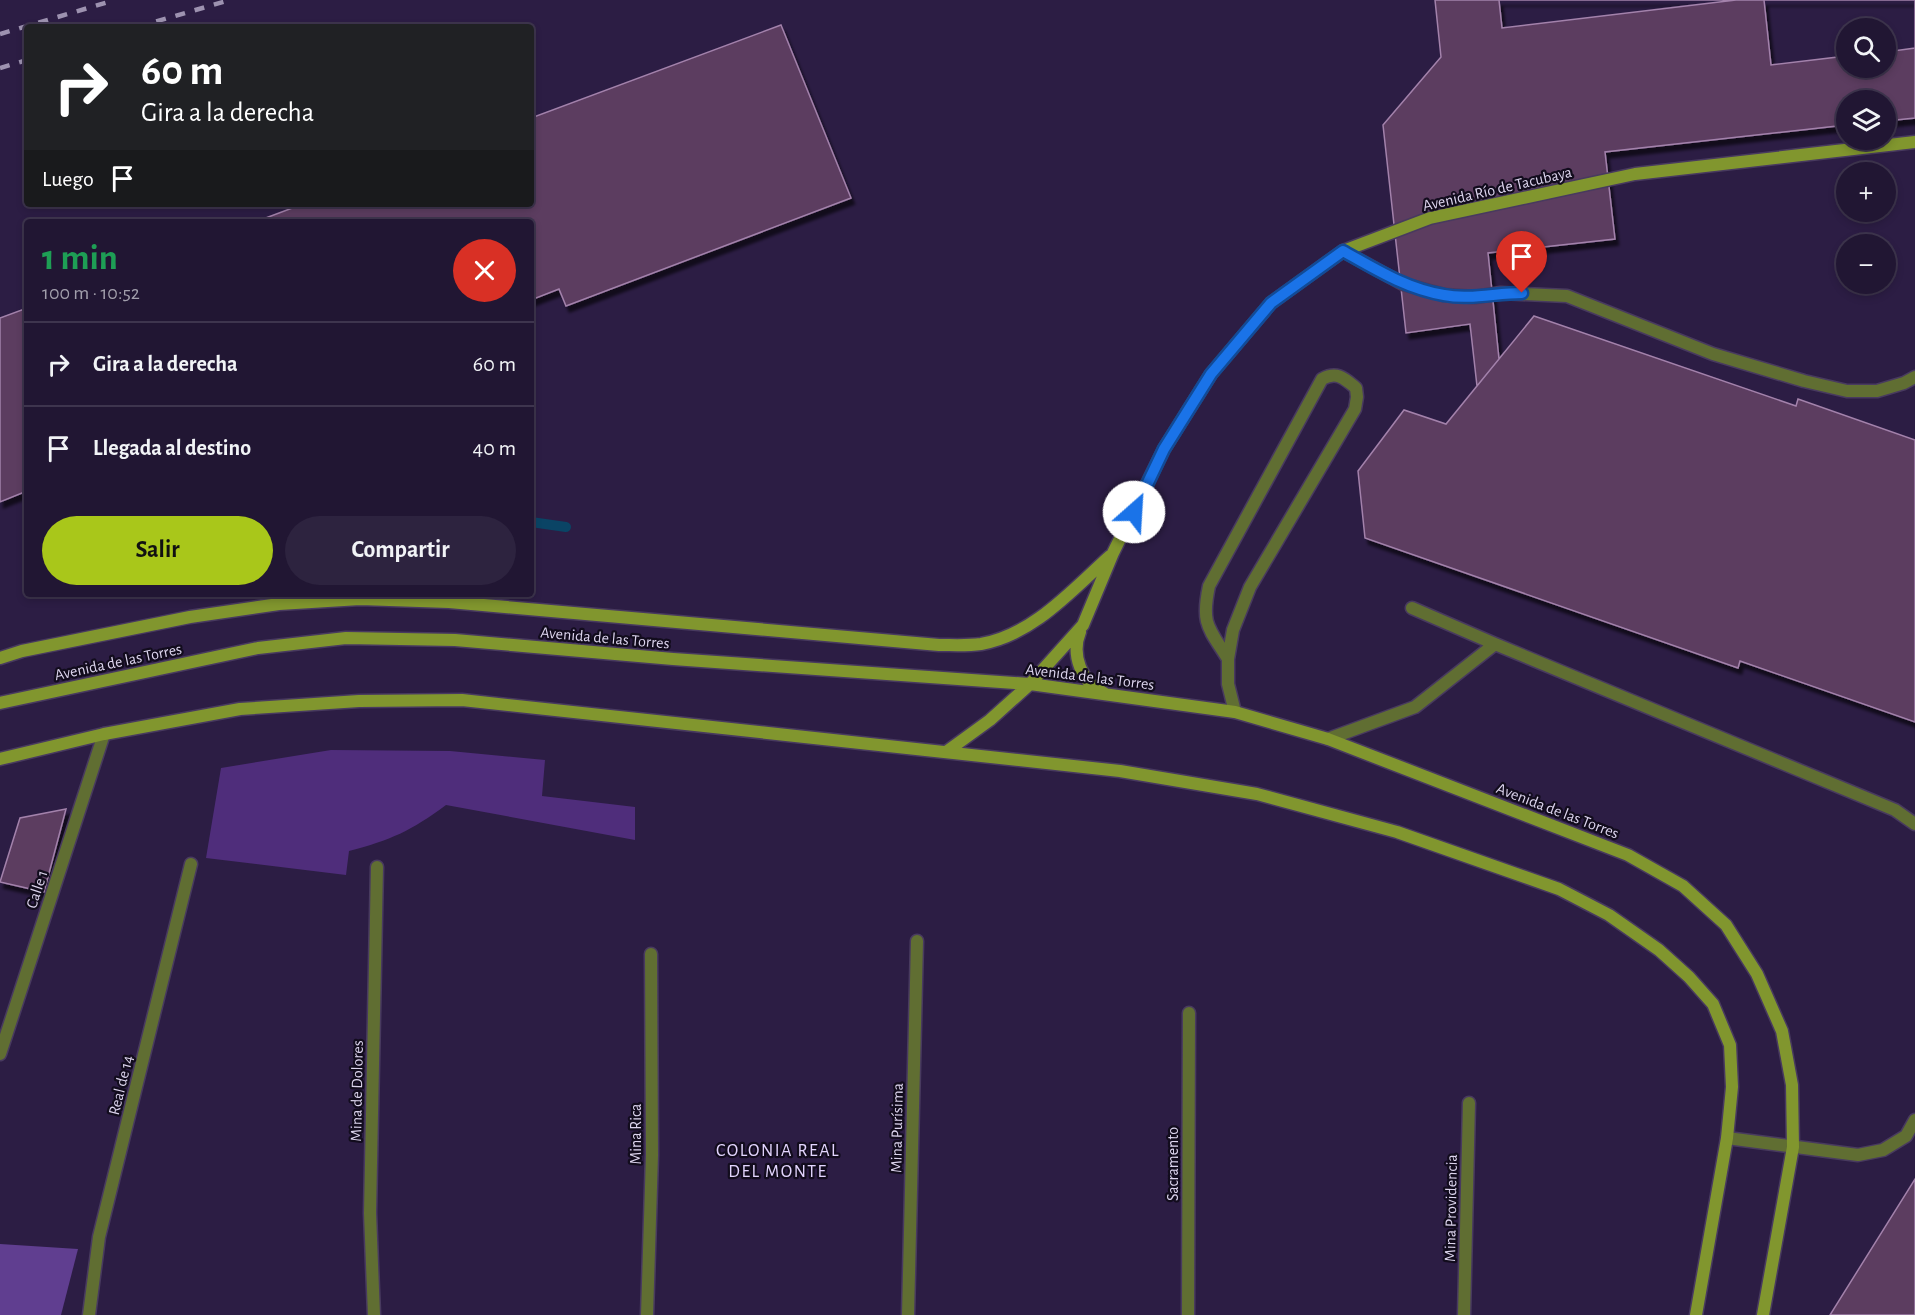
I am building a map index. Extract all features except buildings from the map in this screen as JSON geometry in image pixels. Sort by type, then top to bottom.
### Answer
[{"type":"street","name":"Avenida Río de Tacubaya","points":[[946,752],[990,720],[1030,684],[1083,625],[1113,553],[1164,449],[1211,374],[1271,303],[1343,251],[1431,218],[1635,174],[1915,142]]},
{"type":"street","points":[[1343,251],[1403,284],[1444,295],[1474,297],[1501,293],[1567,296],[1713,354],[1804,381],[1847,391],[1877,391],[1904,383],[1915,377]]},
{"type":"street","points":[[1228,659],[1206,625],[1205,606],[1209,586],[1322,379],[1330,375],[1340,375],[1356,388],[1355,409],[1250,587],[1233,630],[1228,659],[1228,684],[1234,712]]},
{"type":"street","name":"Avenida de las Torres","points":[[0,658],[22,651],[190,616],[279,604],[360,599],[449,602],[939,645],[981,644],[1012,634],[1044,615],[1113,553]]},
{"type":"street","points":[[1412,608],[1895,810],[1915,824]]},
{"type":"street","points":[[1083,625],[1076,647],[1081,669],[1100,691],[1114,696]]},
{"type":"street","name":"Avenida de las Torres","points":[[1,702],[258,648],[346,638],[455,640],[672,659],[1030,684],[1234,712],[1328,739],[1629,855],[1683,886],[1726,925],[1757,974],[1782,1031],[1792,1085],[1793,1147],[1763,1315]]},
{"type":"street","points":[[1328,739],[1415,707],[1495,644]]},
{"type":"street","points":[[0,759],[104,734],[240,709],[359,701],[462,700],[1120,771],[1257,794],[1397,832],[1559,889],[1610,915],[1659,950],[1689,977],[1713,1004],[1730,1045],[1732,1087],[1727,1138],[1696,1315]]},
{"type":"street","name":"Calle 1","points":[[0,1054],[104,734]]},
{"type":"street","name":"Real de 14","points":[[89,1315],[99,1237],[191,864]]},
{"type":"street","name":"Mina de Dolores","points":[[374,1315],[370,1213],[377,867]]},
{"type":"street","name":"Mina Purísima","points":[[908,1315],[917,941]]},
{"type":"street","name":"Mina Rica","points":[[648,1315],[652,1155],[651,954]]},
{"type":"street","name":"Sacramento","points":[[1188,1315],[1189,1013]]},
{"type":"street","name":"Mina Providencia","points":[[1464,1315],[1469,1103]]},
{"type":"street","points":[[1727,1138],[1858,1155],[1883,1150],[1906,1136],[1915,1120]]},
{"type":"shaded area","points":[[331,750],[450,751],[545,760],[542,796],[635,807],[635,840],[446,805],[400,834],[349,851],[346,875],[206,858],[221,768]]},
{"type":"shaded area","points":[[0,1244],[78,1249],[61,1315],[0,1315]]},
{"type":"waterway","points":[[534,522],[566,527]]},
{"type":"railway","points":[[34,24],[115,0]]},
{"type":"railway","points":[[147,24],[230,0]]},
{"type":"railway","points":[[0,34],[24,27]]},
{"type":"railway","points":[[0,68],[24,61]]},
{"type":"district","name":"COLONIA REAL DEL MONTE","points":[[778,1160]]},
{"type":"route","points":[[1134,512],[1164,449],[1211,374],[1271,303],[1343,251],[1403,284],[1444,295],[1474,297],[1522,293]]}]
